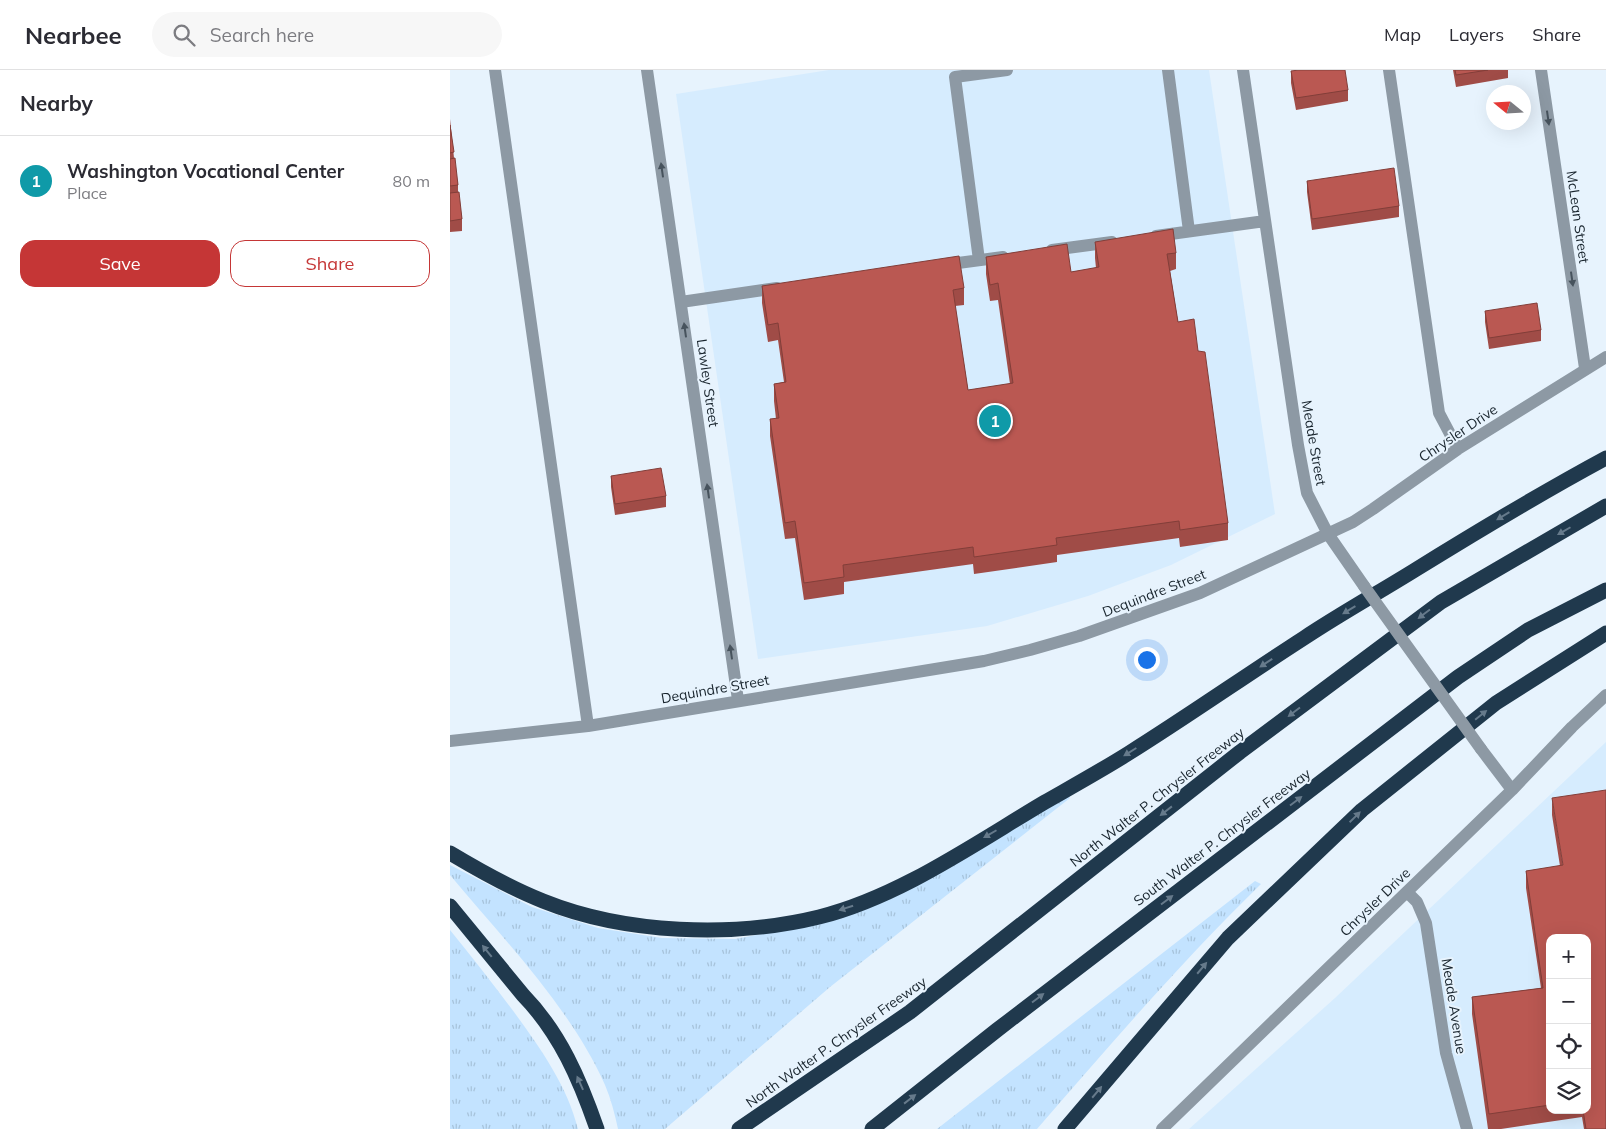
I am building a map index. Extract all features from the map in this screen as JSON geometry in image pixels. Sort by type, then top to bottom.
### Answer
[{"type":"highway","points":[[450,854],[491,878],[544,902],[610,920],[667,929],[725,930],[788,923],[819,917],[849,908],[878,897],[916,878],[1119,759],[1307,636],[1541,492],[1606,458]]},
{"type":"highway","name":"North Walter P. Chrysler Freeway","points":[[739,1129],[910,1012],[1240,752],[1441,602],[1606,506]]},
{"type":"highway","name":"South Walter P. Chrysler Freeway","points":[[872,1129],[997,1030],[1458,677],[1528,630],[1606,590]]},
{"type":"highway","points":[[1065,1129],[1228,938],[1362,810],[1496,703],[1606,633]]},
{"type":"highway","points":[[450,906],[523,995],[536,1008],[559,1041],[582,1085],[597,1129]]},
{"type":"street","points":[[495,70],[588,726]]},
{"type":"street","name":"Lawley Street","points":[[647,70],[738,700]]},
{"type":"street","points":[[979,260],[955,77],[1007,70]]},
{"type":"street","points":[[1168,70],[1189,231]]},
{"type":"street","name":"Meade Street","points":[[1243,70],[1296,435],[1307,494],[1328,534],[1364,586],[1512,790]]},
{"type":"street","points":[[1388,70],[1439,414],[1458,449]]},
{"type":"street","name":"McLean Street","points":[[1541,70],[1585,368]]},
{"type":"street","points":[[1142,238],[1265,221]]},
{"type":"street","points":[[1037,252],[1122,241]]},
{"type":"street","points":[[931,267],[1018,255]]},
{"type":"street","points":[[681,302],[787,287]]},
{"type":"street","name":"Chrysler Drive","points":[[1328,534],[1373,510],[1458,449],[1585,368],[1606,357]]},
{"type":"street","name":"Dequindre Street","points":[[450,741],[588,726],[984,661],[1079,636],[1200,593],[1328,534]]},
{"type":"street","name":"Dequindre Street","points":[[912,672],[984,661]]},
{"type":"street","name":"Chrysler Drive","points":[[1162,1129],[1512,790],[1572,727],[1606,695]]},
{"type":"street","name":"Meade Avenue","points":[[1407,892],[1417,902],[1426,923],[1446,1053],[1467,1129]]},
{"type":"shaded area","points":[[829,70],[1209,70],[1275,514],[1171,565],[1088,596],[987,626],[758,659],[676,94]]},
{"type":"shaded area","points":[[1606,742],[1606,1129],[1189,1129],[1335,998]]},
{"type":"green space","points":[[1066,793],[1070,798],[830,987],[665,1129],[618,1129],[605,1085],[574,1029],[535,976],[450,875],[450,865],[532,907],[598,928],[662,938],[735,939],[820,923]]},
{"type":"green space","points":[[1255,881],[1261,884],[1174,973],[1037,1129],[937,1129]]},
{"type":"green space","points":[[450,930],[514,1012],[543,1053],[567,1097],[578,1129],[450,1129]]},
{"type":"building","points":[[1345,70],[1348,90],[1296,98],[1291,71]]},
{"type":"building","points":[[1455,70],[1488,70],[1456,75]]},
{"type":"building","points":[[450,125],[454,152],[450,153]]},
{"type":"building","points":[[455,158],[458,185],[450,186],[450,159]]},
{"type":"building","points":[[1394,168],[1399,206],[1312,219],[1307,181]]},
{"type":"building","points":[[459,192],[462,219],[450,221],[450,193]]},
{"type":"building","points":[[1173,229],[1176,253],[1167,254],[1178,322],[1194,319],[1198,351],[1205,352],[1228,523],[1180,530],[1179,521],[1056,538],[1057,545],[974,557],[973,547],[843,565],[844,577],[804,583],[795,521],[785,523],[770,419],[779,418],[774,384],[786,382],[778,323],[768,325],[762,286],[959,256],[964,288],[953,290],[968,390],[1013,383],[998,283],[990,285],[986,257],[1067,244],[1071,272],[1099,267],[1095,242]]},
{"type":"building","points":[[1537,303],[1541,330],[1489,338],[1485,311]]},
{"type":"building","points":[[661,468],[666,496],[615,504],[611,476]]},
{"type":"building","points":[[1606,790],[1606,1129],[1586,1129],[1584,1114],[1591,1114],[1591,934],[1546,934],[1546,1106],[1489,1114],[1472,997],[1543,988],[1526,871],[1563,865],[1552,798]]},
{"type":"place","name":"Washington Vocational Center","points":[[995,421]]}]
